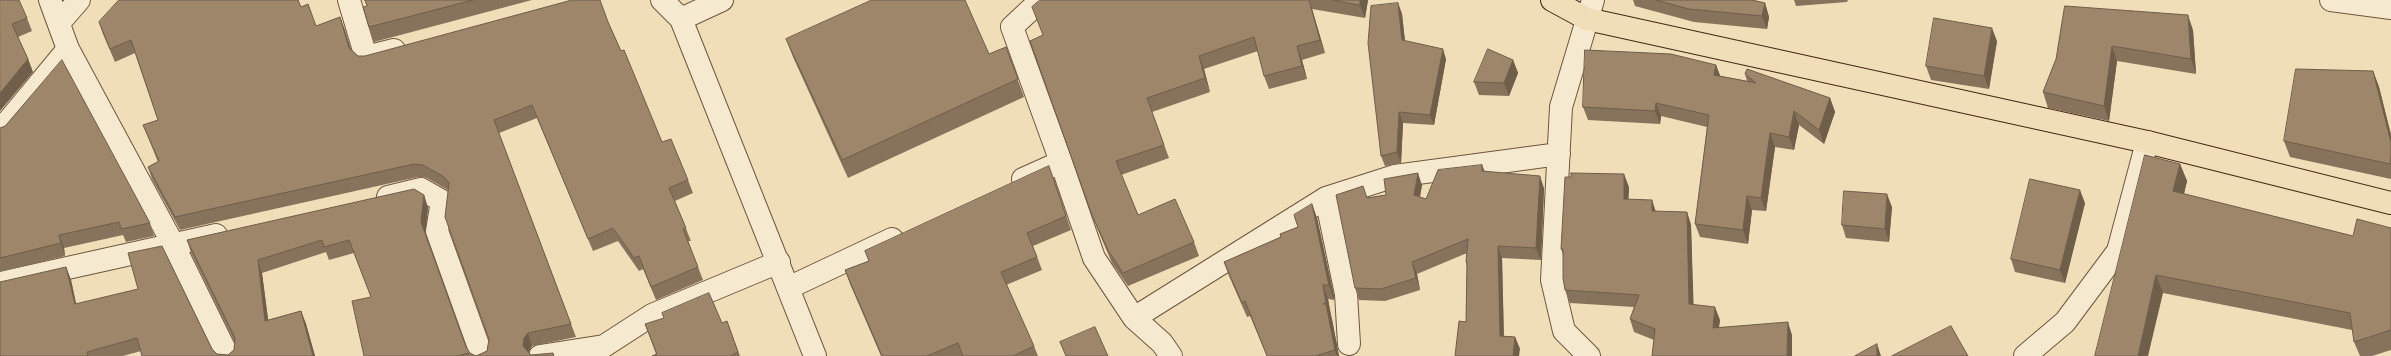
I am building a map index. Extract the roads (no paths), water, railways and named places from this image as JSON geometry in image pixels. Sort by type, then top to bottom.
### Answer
[{"type":"main road","points":[[1552,0],[2147,142],[2391,203]]},
{"type":"street","points":[[50,0],[68,49],[172,244],[228,356]]},
{"type":"street","points":[[59,23],[79,0]]},
{"type":"street","points":[[349,0],[366,57],[411,45]]},
{"type":"street","points":[[662,0],[681,19],[779,262],[815,356]]},
{"type":"street","points":[[681,19],[722,0]]},
{"type":"street","points":[[1041,0],[1012,27],[1094,258],[1134,318],[1162,343],[1170,356]]},
{"type":"street","points":[[2331,0],[2391,8]]},
{"type":"street","points":[[1589,356],[1564,331],[1552,280],[1562,107],[1590,9]]},
{"type":"street","points":[[0,131],[68,49]]},
{"type":"street","points":[[2025,356],[2065,322],[2118,251],[2147,142]]},
{"type":"street","points":[[1134,318],[1326,198],[1395,176],[1559,154]]},
{"type":"street","points":[[1003,189],[1061,162]]},
{"type":"street","points":[[366,201],[421,189],[442,201],[437,231],[482,356]]},
{"type":"street","points":[[1326,198],[1346,294],[1350,344]]},
{"type":"street","points":[[0,283],[235,231]]},
{"type":"street","points":[[788,288],[908,231]]},
{"type":"street","points":[[540,356],[605,351],[652,315],[779,262]]}]
